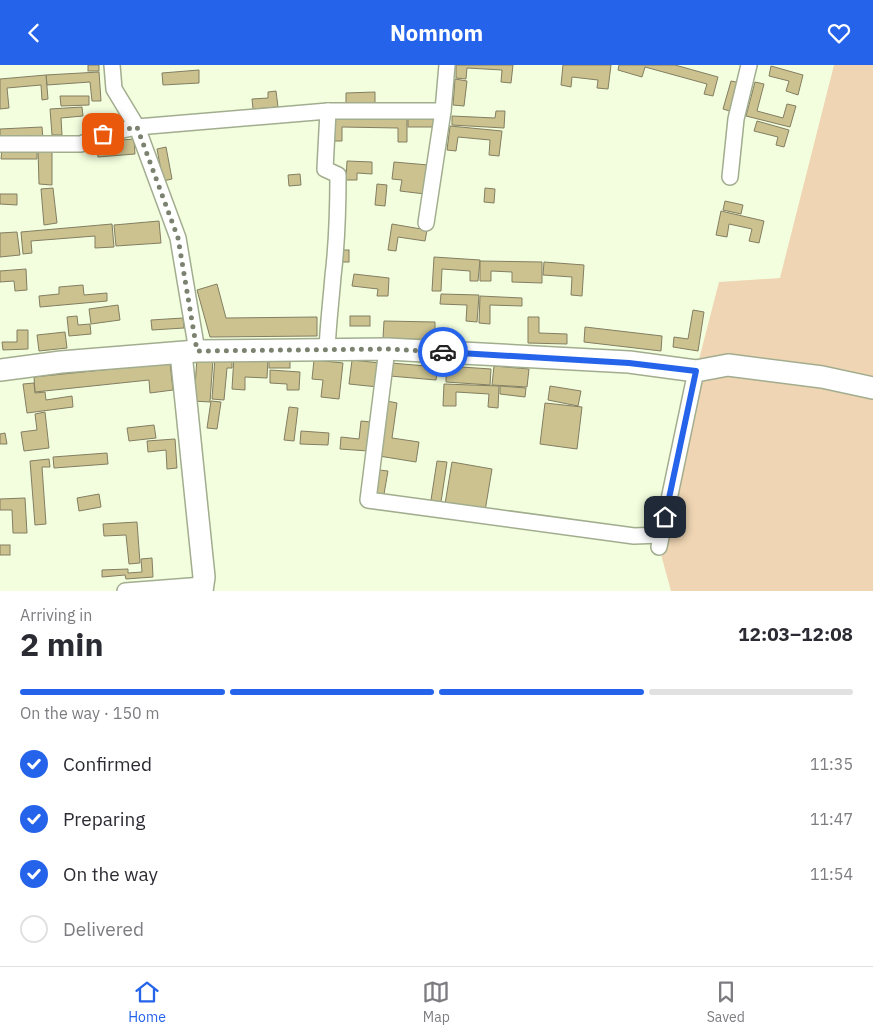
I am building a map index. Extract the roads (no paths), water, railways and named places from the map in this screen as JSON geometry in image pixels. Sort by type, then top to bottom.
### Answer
[{"type":"street","points":[[112,65],[114,89],[137,127],[178,238],[189,352],[204,577],[202,588],[125,591]]},
{"type":"street","points":[[426,223],[443,111],[447,65]]},
{"type":"street","points":[[730,177],[736,119],[749,65]]},
{"type":"street","points":[[327,350],[336,238],[338,175],[325,169],[328,111]]},
{"type":"street","points":[[0,145],[81,144],[103,134],[137,127],[328,111],[443,111]]},
{"type":"street","points":[[387,349],[368,500],[660,541],[696,371]]},
{"type":"street","points":[[0,370],[61,361],[189,352],[387,349],[629,363],[696,371],[728,365],[822,377],[873,389]]}]
